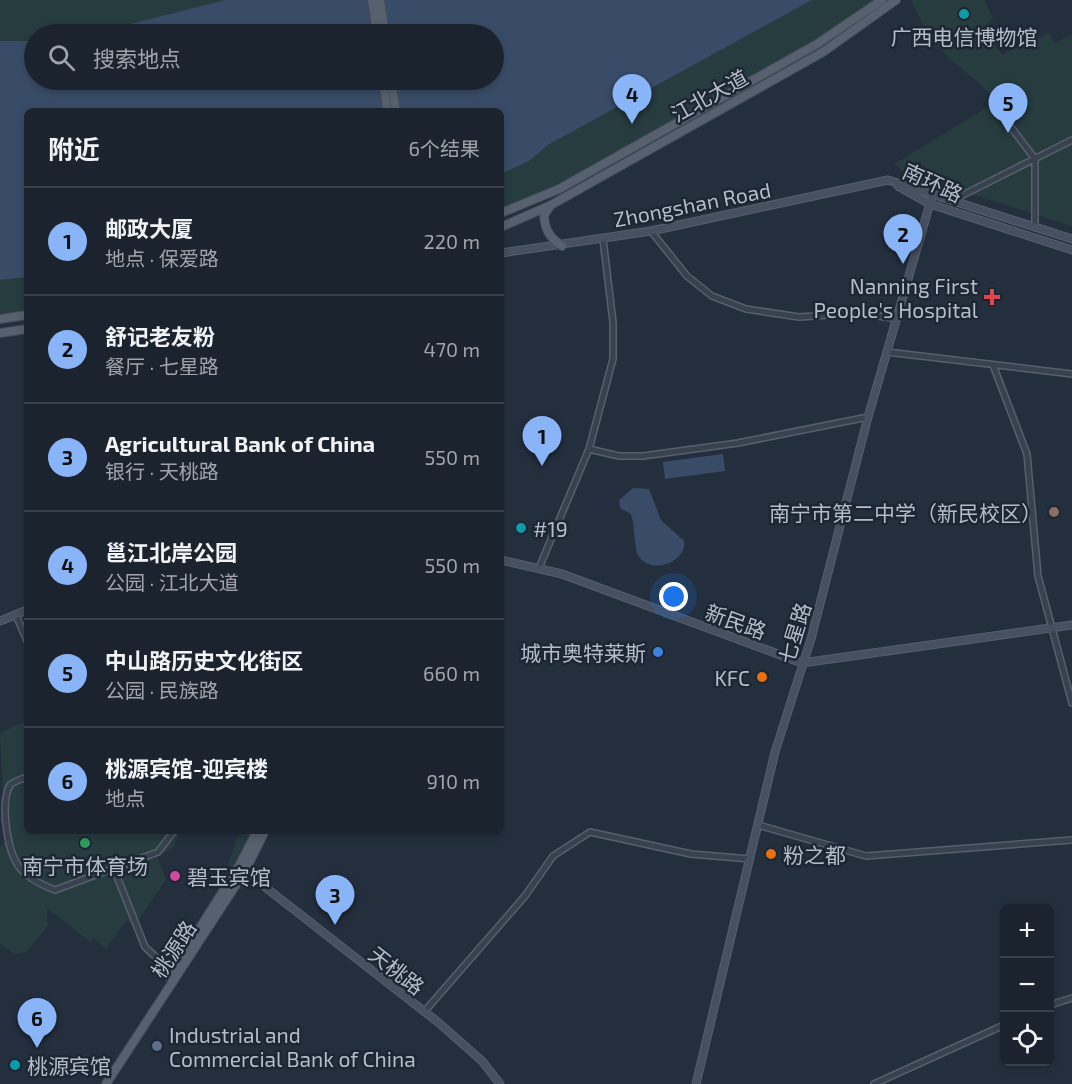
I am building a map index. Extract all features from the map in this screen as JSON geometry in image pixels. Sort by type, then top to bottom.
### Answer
[{"type":"main road","points":[[372,0],[376,24]]},
{"type":"main road","points":[[380,0],[384,24]]},
{"type":"main road","name":"江北大道","points":[[504,212],[570,183],[817,44],[882,0]]},
{"type":"main road","name":"江北大道","points":[[504,226],[551,205],[822,52],[896,0]]},
{"type":"main road","points":[[384,90],[387,108]]},
{"type":"main road","points":[[393,90],[396,108]]},
{"type":"main road","name":"南环路","points":[[888,180],[1072,239]]},
{"type":"main road","name":"南环路","points":[[888,180],[930,204],[1072,250]]},
{"type":"main road","name":"Zhongshan Road","points":[[504,253],[562,246],[651,231],[888,180]]},
{"type":"main road","name":"七星路","points":[[696,1084],[775,752],[801,663],[811,639],[868,417],[933,194]]},
{"type":"main road","points":[[551,205],[544,215],[546,231],[562,246]]},
{"type":"main road","points":[[0,319],[24,315]]},
{"type":"main road","points":[[0,333],[24,329]]},
{"type":"main road","name":"新民路","points":[[504,561],[539,568],[801,663],[1072,625]]},
{"type":"main road","points":[[0,621],[24,611]]},
{"type":"main road","name":"桃源路","points":[[101,1084],[172,972],[242,869],[256,834]]},
{"type":"main road","name":"桃源路","points":[[106,1084],[263,834]]},
{"type":"main road","name":"天桃路","points":[[242,869],[424,1012],[482,1061],[500,1084]]},
{"type":"street","points":[[1004,118],[1035,159],[1035,226]]},
{"type":"street","points":[[953,200],[1072,140]]},
{"type":"street","points":[[651,231],[687,276],[712,296],[746,309],[800,317],[860,313],[897,318]]},
{"type":"street","points":[[539,568],[589,449],[613,359],[614,344],[603,239]]},
{"type":"street","points":[[887,352],[1072,374]]},
{"type":"street","points":[[993,365],[1027,454],[1038,576],[1053,627],[1065,685],[1072,703]]},
{"type":"street","points":[[589,449],[619,456],[643,456],[738,443],[868,417]]},
{"type":"street","points":[[16,615],[24,634]]},
{"type":"street","points":[[24,778],[11,785],[5,810],[5,830],[9,850],[20,869],[33,880],[55,890],[158,852],[172,834]]},
{"type":"street","points":[[758,825],[866,856],[1072,840]]},
{"type":"street","points":[[424,1012],[525,896],[553,856],[590,832],[691,855],[750,859]]},
{"type":"street","points":[[114,869],[146,947],[172,972]]},
{"type":"street","points":[[1054,1004],[1072,998]]},
{"type":"street","points":[[874,1084],[1000,1027]]},
{"type":"green space","points":[[0,0],[225,0],[130,24],[24,24],[24,41],[0,41]]},
{"type":"green space","points":[[812,0],[882,0],[817,44],[559,189],[504,212],[504,173],[529,161],[548,145]]},
{"type":"green space","points":[[911,0],[984,0],[993,18],[984,28],[1002,55],[1049,32],[1054,43],[1072,35],[1072,226],[990,200],[912,179],[894,164],[996,102],[985,88],[952,61],[935,43]]},
{"type":"green space","points":[[24,277],[24,315],[0,319],[0,280]]},
{"type":"green space","points":[[24,721],[24,834],[179,834],[173,848],[157,856],[166,880],[137,922],[126,921],[106,949],[94,938],[90,942],[47,908],[48,926],[26,952],[14,954],[0,944],[0,847],[5,842],[0,733]]},
{"type":"green space","points":[[251,835],[232,868],[228,864],[238,836]]},
{"type":"water","points":[[225,0],[812,0],[548,145],[529,161],[504,173],[504,108],[24,108],[24,277],[0,280],[0,41],[24,41],[24,90],[504,90],[504,24],[130,24]]},
{"type":"water","points":[[723,454],[725,471],[665,479],[663,462]]},
{"type":"water","points":[[633,488],[649,489],[661,520],[684,541],[684,548],[680,555],[668,564],[652,565],[637,554],[631,514],[620,508],[619,500]]},
{"type":"place","name":"广西电信博物馆","points":[[964,14]]},
{"type":"place","name":"邕江北岸公园","points":[[632,124]]},
{"type":"place","name":"中山路历史文化街区","points":[[1008,133]]},
{"type":"place","name":"舒记老友粉","points":[[903,264]]},
{"type":"place","name":"Nanning First People's Hospital","points":[[992,297]]},
{"type":"place","name":"邮政大厦","points":[[542,466]]},
{"type":"place","name":"南宁市第二中学（新民校区）","points":[[1054,512]]},
{"type":"place","name":"#19","points":[[521,528]]},
{"type":"place","name":"城市奥特莱斯","points":[[658,652]]},
{"type":"place","name":"KFC","points":[[762,677]]},
{"type":"place","name":"南宁市体育场","points":[[85,843]]},
{"type":"place","name":"粉之都","points":[[771,854]]},
{"type":"place","name":"碧玉宾馆","points":[[175,876]]},
{"type":"place","name":"Agricultural Bank of China","points":[[335,925]]},
{"type":"place","name":"Industrial and Commercial Bank of China","points":[[157,1046]]},
{"type":"place","name":"桃源宾馆-迎宾楼","points":[[37,1048]]},
{"type":"place","name":"桃源宾馆","points":[[15,1065]]}]
